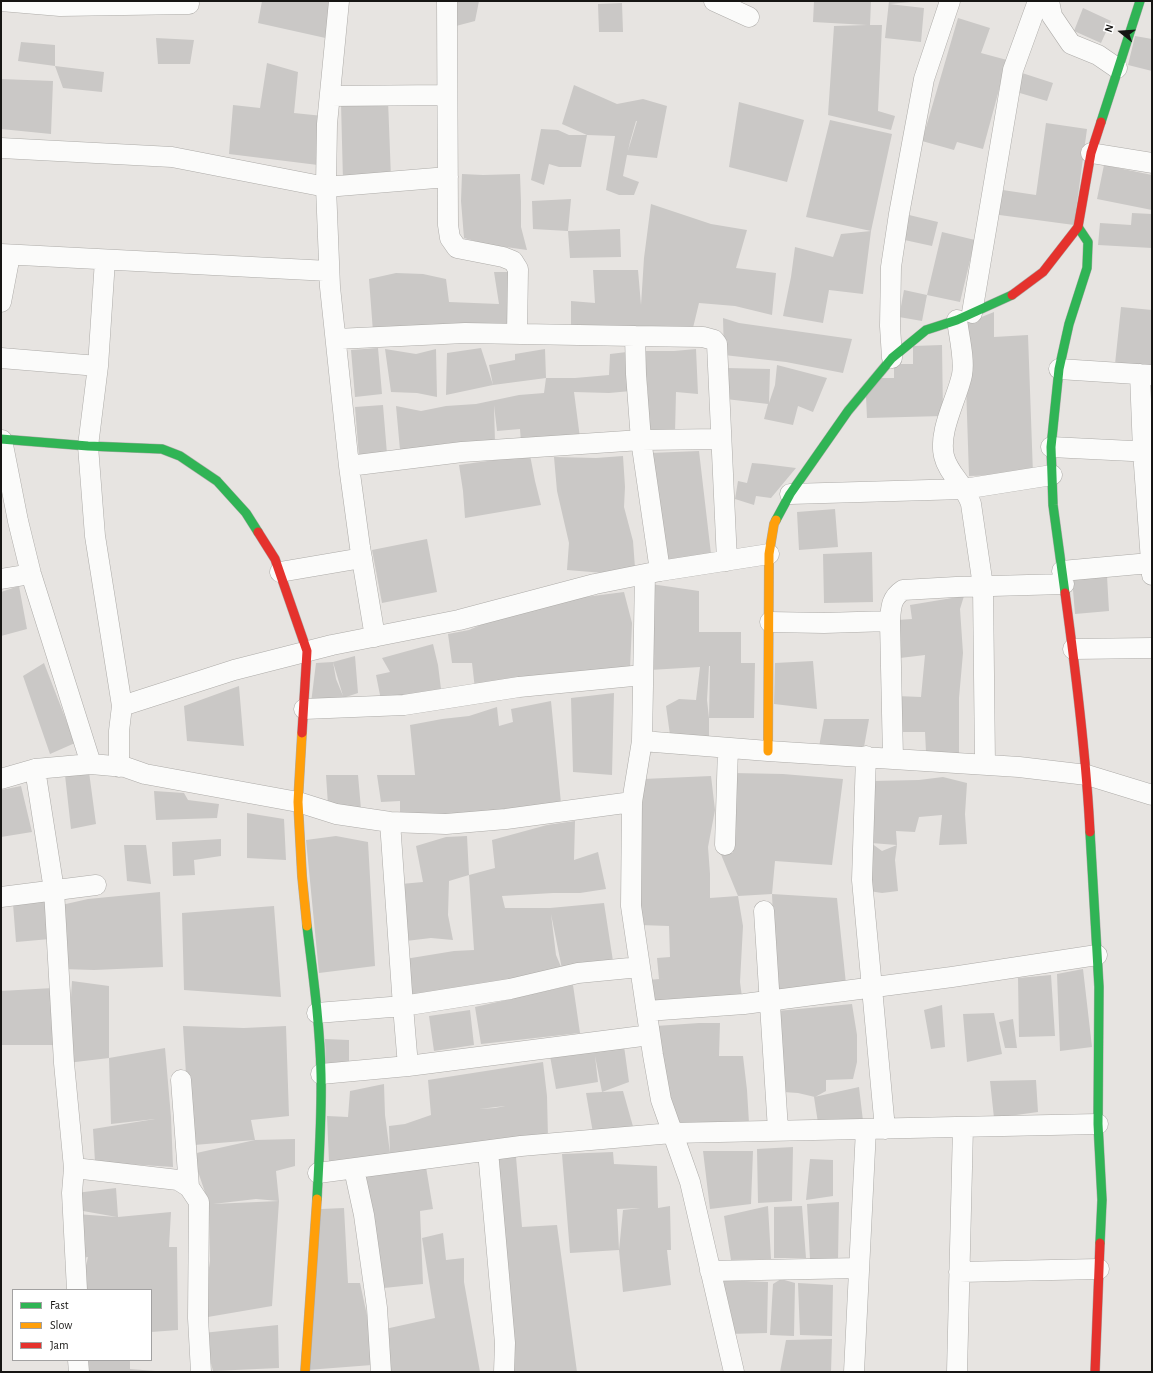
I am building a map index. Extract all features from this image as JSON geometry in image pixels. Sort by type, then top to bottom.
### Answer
[{"type":"street","points":[[1,1],[60,6],[189,4]]},
{"type":"street","points":[[339,1],[327,124],[326,187],[329,271],[332,317],[336,339],[349,466],[360,547],[375,637]]},
{"type":"street","points":[[447,1],[448,177],[450,238],[457,248],[503,257],[513,261],[518,269],[517,334]]},
{"type":"street","points":[[714,1],[750,17]]},
{"type":"street","points":[[892,358],[890,326],[892,267],[899,214],[924,79],[950,1]]},
{"type":"street","points":[[985,764],[983,586],[969,496],[952,474],[944,456],[943,441],[951,407],[962,375],[965,317],[1012,70],[1038,1]]},
{"type":"street","points":[[1049,1],[1052,16],[1071,44],[1098,55],[1117,68]]},
{"type":"street","points":[[768,751],[770,622],[769,554],[774,524],[790,494],[848,411],[892,358],[926,330],[965,317],[1010,296],[1043,272],[1078,227],[1091,153],[1117,68],[1140,1]]},
{"type":"street","points":[[330,96],[447,95]]},
{"type":"street","points":[[1,148],[172,157],[326,187],[448,177]]},
{"type":"street","points":[[1091,153],[1152,163]]},
{"type":"street","points":[[1078,227],[1088,242],[1087,268],[1069,324],[1059,369],[1051,447],[1053,505],[1073,650],[1087,775],[1099,987],[1100,1039],[1098,1124],[1102,1200],[1095,1372]]},
{"type":"street","points":[[1,302],[5,254],[329,271]]},
{"type":"street","points":[[105,260],[98,366],[88,446],[95,536],[122,706],[119,731],[119,767]]},
{"type":"street","points":[[336,339],[465,334],[517,334],[703,337],[714,340],[717,344],[727,561]]},
{"type":"street","points":[[635,336],[636,374],[652,573],[643,675],[642,741],[632,802],[631,906],[661,1100],[690,1182],[734,1372]]},
{"type":"street","points":[[1,358],[98,366]]},
{"type":"street","points":[[893,758],[890,620],[892,602],[903,590],[983,586],[1151,569],[1146,375],[1059,369]]},
{"type":"street","points":[[349,466],[462,452],[641,440],[721,439]]},
{"type":"street","points":[[91,764],[8,505],[2,440],[162,449],[180,456],[217,481],[246,513],[275,559],[307,651],[298,802],[302,876],[321,1074],[321,1135],[306,1372]]},
{"type":"street","points":[[1051,447],[1147,452]]},
{"type":"street","points":[[790,494],[964,489],[1052,475]]},
{"type":"street","points":[[122,706],[234,670],[307,651],[459,620],[566,591],[652,573],[769,554]]},
{"type":"street","points":[[280,572],[362,558]]},
{"type":"street","points":[[1,580],[31,574]]},
{"type":"street","points":[[770,622],[824,623],[890,620]]},
{"type":"street","points":[[1073,650],[1152,648]]},
{"type":"street","points":[[304,709],[404,705],[519,687],[643,675]]},
{"type":"street","points":[[642,741],[768,751],[866,756],[1019,767],[1087,775],[1152,795]]},
{"type":"street","points":[[725,845],[728,748]]},
{"type":"street","points":[[854,1372],[859,1268],[876,1129],[871,987],[862,880],[866,756]]},
{"type":"street","points":[[1,779],[35,769],[91,764],[124,767],[145,774],[298,802],[336,814],[390,822],[446,824],[506,820],[632,802]]},
{"type":"street","points":[[35,769],[54,890],[64,1063],[74,1168],[72,1194],[77,1289]]},
{"type":"street","points":[[390,822],[408,1066]]},
{"type":"street","points":[[1,897],[96,885]]},
{"type":"street","points":[[764,911],[771,1000],[778,1130]]},
{"type":"street","points":[[647,1011],[744,1004],[952,977],[1097,955]]},
{"type":"street","points":[[316,1013],[403,1006],[510,989],[578,973],[640,967]]},
{"type":"street","points":[[321,1074],[408,1066],[650,1035]]},
{"type":"street","points":[[181,1080],[189,1187]]},
{"type":"street","points":[[318,1173],[541,1144],[672,1133],[1098,1124]]},
{"type":"street","points":[[957,1372],[963,1127]]},
{"type":"street","points":[[488,1151],[505,1343],[504,1372]]},
{"type":"street","points":[[74,1168],[178,1180],[189,1187],[199,1202],[198,1318],[201,1372]]},
{"type":"street","points":[[354,1169],[364,1215],[377,1308],[381,1372]]},
{"type":"street","points":[[710,1271],[859,1268]]},
{"type":"street","points":[[960,1272],[1098,1269]]},
{"type":"street","points":[[78,1361],[79,1372]]},
{"type":"building","points":[[262,1],[339,1],[330,39],[258,23]]},
{"type":"building","points":[[455,1],[479,1],[475,21],[456,26]]},
{"type":"building","points":[[814,1],[871,1],[870,25],[882,25],[878,111],[895,116],[891,130],[828,115],[834,26],[867,25],[813,22]]},
{"type":"building","points":[[889,1],[912,1],[889,4],[924,8],[921,42],[885,38]]},
{"type":"building","points":[[622,3],[623,32],[599,32],[598,4]]},
{"type":"building","points":[[1083,8],[1111,21],[1101,43],[1074,31]]},
{"type":"building","points":[[958,18],[990,28],[981,53],[1007,60],[983,149],[957,142],[954,150],[922,141]]},
{"type":"building","points":[[1135,36],[1152,39],[1152,71],[1128,65]]},
{"type":"building","points":[[156,38],[194,40],[190,64],[158,64]]},
{"type":"building","points":[[21,42],[55,45],[55,66],[18,61]]},
{"type":"building","points":[[267,63],[298,72],[294,113],[323,116],[326,166],[229,154],[233,105],[260,108]]},
{"type":"building","points":[[55,66],[104,72],[102,92],[63,88]]},
{"type":"building","points":[[1019,72],[1053,83],[1047,101],[1013,91]]},
{"type":"building","points":[[1,79],[53,81],[51,134],[1,129]]},
{"type":"building","points":[[574,85],[617,104],[643,99],[667,106],[657,158],[627,155],[623,176],[639,182],[634,195],[619,195],[606,190],[615,136],[587,135],[562,124]],"holes":[[[636,121],[637,121],[628,151]]]},
{"type":"building","points":[[388,100],[391,178],[343,181],[341,103]]},
{"type":"building","points":[[739,102],[804,120],[787,182],[729,167]]},
{"type":"building","points":[[830,120],[892,134],[871,231],[806,217]]},
{"type":"building","points":[[1046,123],[1087,129],[1074,225],[992,214],[996,189],[1036,195]]},
{"type":"building","points":[[541,129],[558,130],[569,135],[587,135],[581,167],[559,167],[549,164],[544,185],[531,180]]},
{"type":"building","points":[[1104,165],[1152,175],[1152,210],[1097,199]]},
{"type":"building","points":[[462,174],[520,174],[521,227],[527,250],[485,244],[464,238],[461,201]]},
{"type":"building","points":[[571,199],[568,231],[533,229],[532,201]]},
{"type":"building","points":[[651,204],[711,224],[747,230],[736,268],[776,273],[772,315],[735,306],[699,303],[692,332],[571,329],[571,301],[595,303],[593,270],[638,270],[641,305],[644,258]]},
{"type":"building","points":[[1132,213],[1152,214],[1152,248],[1098,245],[1100,223],[1131,225]]},
{"type":"building","points":[[905,214],[938,222],[932,246],[900,239]]},
{"type":"building","points":[[620,229],[621,257],[570,258],[568,231]]},
{"type":"building","points":[[871,231],[863,294],[829,290],[823,323],[783,316],[795,247],[833,257],[841,234]]},
{"type":"building","points":[[942,232],[975,240],[960,302],[927,295]]},
{"type":"building","points":[[494,272],[511,272],[511,326],[373,332],[369,279],[396,273],[423,274],[446,279],[449,302],[499,304]]},
{"type":"building","points":[[904,290],[927,295],[922,321],[899,317]]},
{"type":"building","points":[[1121,307],[1152,310],[1152,368],[1115,364]]},
{"type":"building","points":[[994,312],[994,337],[1028,335],[1033,474],[969,476],[964,324]]},
{"type":"building","points":[[723,318],[739,323],[852,339],[843,373],[786,362],[724,355]]},
{"type":"building","points":[[942,345],[943,416],[867,418],[866,396],[880,378],[894,378],[894,364],[913,364],[913,346]]},
{"type":"building","points":[[378,348],[382,394],[355,397],[351,350]]},
{"type":"building","points":[[481,348],[493,385],[446,395],[447,353]]},
{"type":"building","points":[[385,349],[416,354],[436,349],[437,397],[417,393],[391,392]]},
{"type":"building","points":[[545,349],[546,378],[493,385],[489,365],[515,360],[515,354]]},
{"type":"building","points":[[696,349],[698,394],[676,392],[675,433],[648,431],[648,393],[643,351]]},
{"type":"building","points":[[627,352],[631,391],[609,393],[574,392],[580,438],[521,442],[520,429],[497,431],[494,405],[495,443],[449,443],[426,448],[400,450],[396,406],[421,411],[446,406],[476,404],[519,395],[544,393],[546,378],[575,378],[609,375],[610,354]]},
{"type":"building","points":[[777,365],[827,378],[813,412],[798,406],[793,425],[764,419],[768,404],[726,399],[726,368],[770,369],[769,403],[775,385]]},
{"type":"building","points":[[383,405],[387,454],[359,457],[355,407]]},
{"type":"building","points":[[699,451],[711,554],[664,561],[650,453]]},
{"type":"building","points":[[530,455],[541,505],[465,518],[459,465]]},
{"type":"building","points":[[623,456],[625,487],[624,507],[633,541],[635,568],[604,573],[567,570],[569,543],[557,491],[554,457],[596,458]]},
{"type":"building","points":[[752,463],[796,468],[771,498],[756,496],[754,505],[735,499],[738,481],[747,483]]},
{"type":"building","points":[[835,509],[838,547],[799,550],[797,512]]},
{"type":"building","points":[[427,539],[437,592],[382,603],[372,550]]},
{"type":"building","points":[[872,552],[873,602],[824,603],[823,554]]},
{"type":"building","points":[[1107,576],[1109,611],[1075,614],[1072,578]]},
{"type":"building","points":[[651,584],[699,591],[699,632],[741,632],[741,663],[755,663],[754,718],[709,718],[709,736],[670,735],[666,706],[679,699],[696,700],[700,667],[650,670]],"holes":[[[709,666],[710,666],[709,718],[707,700]]]},
{"type":"building","points":[[19,586],[27,629],[1,636],[1,592]]},
{"type":"building","points":[[624,592],[632,623],[630,669],[475,689],[472,663],[452,663],[448,634],[469,630],[510,612],[585,597]]},
{"type":"building","points":[[964,596],[960,609],[963,653],[959,698],[959,756],[926,752],[925,732],[898,732],[897,696],[921,697],[925,655],[900,658],[897,620],[912,619],[910,605]]},
{"type":"building","points":[[433,644],[438,665],[441,689],[399,699],[381,700],[376,675],[390,672],[382,658]]},
{"type":"building","points":[[355,656],[358,693],[343,698],[311,703],[316,663],[333,662]],"holes":[[[333,662],[343,696],[336,679]]]},
{"type":"building","points":[[813,661],[817,709],[774,704],[775,663]]},
{"type":"building","points":[[44,663],[75,743],[50,754],[23,676]]},
{"type":"building","points":[[239,686],[244,746],[187,741],[184,706]]},
{"type":"building","points":[[614,693],[612,775],[573,772],[571,698]]},
{"type":"building","points":[[551,701],[561,803],[462,814],[400,816],[400,801],[381,802],[377,775],[415,775],[410,725],[469,716],[497,707],[499,726],[513,722],[511,709]]},
{"type":"building","points":[[824,719],[869,719],[864,747],[819,747]]},
{"type":"building","points":[[89,772],[96,824],[71,829],[65,775]]},
{"type":"building","points":[[733,773],[783,774],[843,779],[832,865],[775,861],[772,894],[738,896],[720,852],[733,853]]},
{"type":"building","points":[[326,775],[358,775],[361,809],[328,805]]},
{"type":"building","points":[[711,776],[715,810],[708,847],[710,898],[738,896],[743,926],[740,982],[742,997],[653,1008],[648,980],[671,978],[659,979],[657,958],[670,957],[669,926],[640,925],[639,900],[643,779]]},
{"type":"building","points":[[943,777],[967,783],[965,814],[967,844],[939,845],[942,815],[919,817],[915,832],[896,831],[897,845],[895,860],[898,891],[882,893],[869,891],[872,781],[919,780]],"holes":[[[871,843],[897,845],[882,851]]]},
{"type":"building","points":[[21,786],[32,832],[1,837],[1,790]]},
{"type":"building","points":[[154,791],[184,793],[188,800],[219,804],[217,818],[156,820]]},
{"type":"building","points":[[247,813],[284,819],[286,860],[247,858]]},
{"type":"building","points":[[575,821],[574,860],[598,852],[606,889],[580,893],[502,896],[505,908],[550,908],[604,903],[613,961],[410,997],[405,959],[454,951],[474,950],[469,875],[495,868],[492,840],[547,825]],"holes":[[[551,914],[562,969],[556,955]]]},
{"type":"building","points":[[336,836],[368,842],[375,966],[319,973],[306,840]]},
{"type":"building","points":[[467,836],[469,875],[449,881],[448,915],[453,940],[431,938],[406,941],[401,884],[423,882],[416,846],[446,837]]},
{"type":"building","points":[[221,839],[221,856],[194,860],[195,875],[173,876],[172,842]]},
{"type":"building","points":[[124,845],[146,845],[151,884],[127,881]]},
{"type":"building","points":[[160,892],[163,967],[94,970],[62,969],[57,906],[88,899]]},
{"type":"building","points":[[772,894],[837,898],[846,984],[776,992]]},
{"type":"building","points":[[48,901],[50,939],[16,942],[13,904]]},
{"type":"building","points":[[274,906],[281,997],[184,990],[182,913]]},
{"type":"building","points":[[1083,969],[1092,1047],[1060,1051],[1057,974]]},
{"type":"building","points":[[1051,975],[1055,1036],[1019,1037],[1018,978]]},
{"type":"building","points":[[72,981],[109,986],[109,1058],[67,1063]]},
{"type":"building","points":[[573,985],[580,1033],[481,1044],[475,1007]]},
{"type":"building","points":[[53,988],[55,1045],[1,1045],[1,991]]},
{"type":"building","points":[[852,1004],[857,1035],[857,1062],[853,1079],[826,1080],[826,1091],[815,1097],[798,1093],[783,1092],[777,1011]]},
{"type":"building","points":[[942,1005],[945,1047],[931,1049],[924,1010]]},
{"type":"building","points":[[470,1010],[474,1045],[434,1051],[429,1016]]},
{"type":"building","points":[[994,1013],[1002,1054],[967,1062],[963,1014]]},
{"type":"building","points":[[1013,1019],[1017,1048],[1005,1048],[999,1022]]},
{"type":"building","points":[[720,1023],[719,1056],[743,1056],[749,1123],[678,1127],[666,1090],[656,1026]]},
{"type":"building","points":[[183,1026],[244,1028],[286,1026],[289,1116],[251,1120],[255,1140],[194,1145],[188,1106]]},
{"type":"building","points":[[325,1039],[349,1040],[349,1065],[326,1067]]},
{"type":"building","points":[[624,1046],[629,1082],[602,1092],[595,1056],[598,1082],[556,1089],[550,1056]]},
{"type":"building","points":[[165,1048],[171,1117],[173,1167],[95,1162],[93,1129],[155,1119],[111,1124],[109,1058]]},
{"type":"building","points":[[543,1062],[547,1096],[548,1138],[329,1162],[327,1116],[348,1117],[350,1091],[384,1084],[385,1115],[390,1153],[389,1126],[405,1124],[431,1115],[428,1080]],"holes":[[[505,1106],[495,1108],[479,1109]]]},
{"type":"building","points":[[1036,1080],[1038,1112],[994,1118],[990,1081]]},
{"type":"building","points":[[859,1087],[863,1121],[818,1123],[814,1097]]},
{"type":"building","points":[[623,1091],[634,1130],[593,1133],[586,1093]]},
{"type":"building","points":[[295,1139],[295,1166],[276,1171],[279,1201],[272,1306],[202,1318],[210,1261],[209,1204],[192,1154],[255,1140]],"holes":[[[256,1199],[279,1201],[213,1204]]]},
{"type":"building","points":[[793,1147],[792,1201],[758,1203],[757,1149]]},
{"type":"building","points":[[703,1151],[753,1151],[751,1204],[710,1209]]},
{"type":"building","points":[[613,1152],[614,1164],[657,1166],[658,1208],[670,1206],[671,1250],[667,1250],[671,1285],[623,1292],[619,1250],[570,1253],[562,1154]],"holes":[[[640,1208],[623,1210],[619,1250],[617,1209]]]},
{"type":"building","points":[[497,1157],[516,1157],[522,1227],[557,1225],[577,1372],[511,1372]]},
{"type":"building","points":[[810,1159],[833,1160],[833,1196],[806,1200]]},
{"type":"building","points":[[426,1167],[433,1209],[420,1211],[423,1284],[374,1289],[364,1177]]},
{"type":"building","points":[[116,1188],[118,1217],[171,1212],[169,1247],[177,1247],[178,1330],[152,1332],[152,1289],[80,1289],[88,1257],[78,1259],[76,1214],[117,1217],[83,1211],[76,1193]]},
{"type":"building","points":[[839,1202],[838,1260],[810,1259],[807,1204]]},
{"type":"building","points":[[768,1206],[771,1259],[731,1260],[724,1216]]},
{"type":"building","points":[[802,1206],[806,1258],[774,1258],[774,1207]]},
{"type":"building","points":[[344,1208],[348,1283],[360,1283],[368,1320],[372,1365],[307,1370],[321,1209]]},
{"type":"building","points":[[443,1233],[446,1260],[464,1258],[464,1282],[480,1372],[385,1372],[385,1329],[435,1318],[422,1238]]},
{"type":"building","points":[[781,1279],[795,1283],[794,1336],[770,1335],[773,1284]]},
{"type":"building","points":[[722,1280],[768,1282],[767,1333],[728,1334]]},
{"type":"building","points":[[798,1283],[833,1285],[832,1336],[800,1335]]},
{"type":"building","points":[[278,1325],[279,1368],[213,1371],[203,1333]]},
{"type":"building","points":[[832,1339],[831,1372],[780,1372],[786,1340]]},
{"type":"building","points":[[86,1361],[130,1361],[130,1369],[155,1371],[155,1372],[87,1372]]},
{"type":"traffic: fast","points":[[1101,122],[1140,1]]},
{"type":"traffic: fast","points":[[1065,593],[1053,505],[1051,447],[1059,369],[1069,324],[1087,268],[1088,242],[1078,227]]},
{"type":"traffic: fast","points":[[776,520],[790,494],[848,411],[892,358],[926,330],[957,320],[1012,295]]},
{"type":"traffic: fast","points":[[1,439],[88,446],[162,449],[180,456],[217,481],[246,513],[258,532]]},
{"type":"traffic: fast","points":[[1090,832],[1099,987],[1098,1124],[1102,1200],[1100,1243]]},
{"type":"traffic: fast","points":[[307,926],[316,1000],[321,1074],[317,1199]]},
{"type":"traffic: slow","points":[[768,751],[769,554],[776,520]]},
{"type":"traffic: slow","points":[[302,733],[298,802],[302,876],[307,926]]},
{"type":"traffic: slow","points":[[305,1372],[317,1199]]},
{"type":"traffic: jam","points":[[1012,295],[1043,272],[1078,227],[1091,153],[1101,122]]},
{"type":"traffic: jam","points":[[258,532],[275,559],[307,651],[302,733]]},
{"type":"traffic: jam","points":[[1065,593],[1080,712],[1090,832]]},
{"type":"traffic: jam","points":[[1095,1372],[1100,1243]]}]
